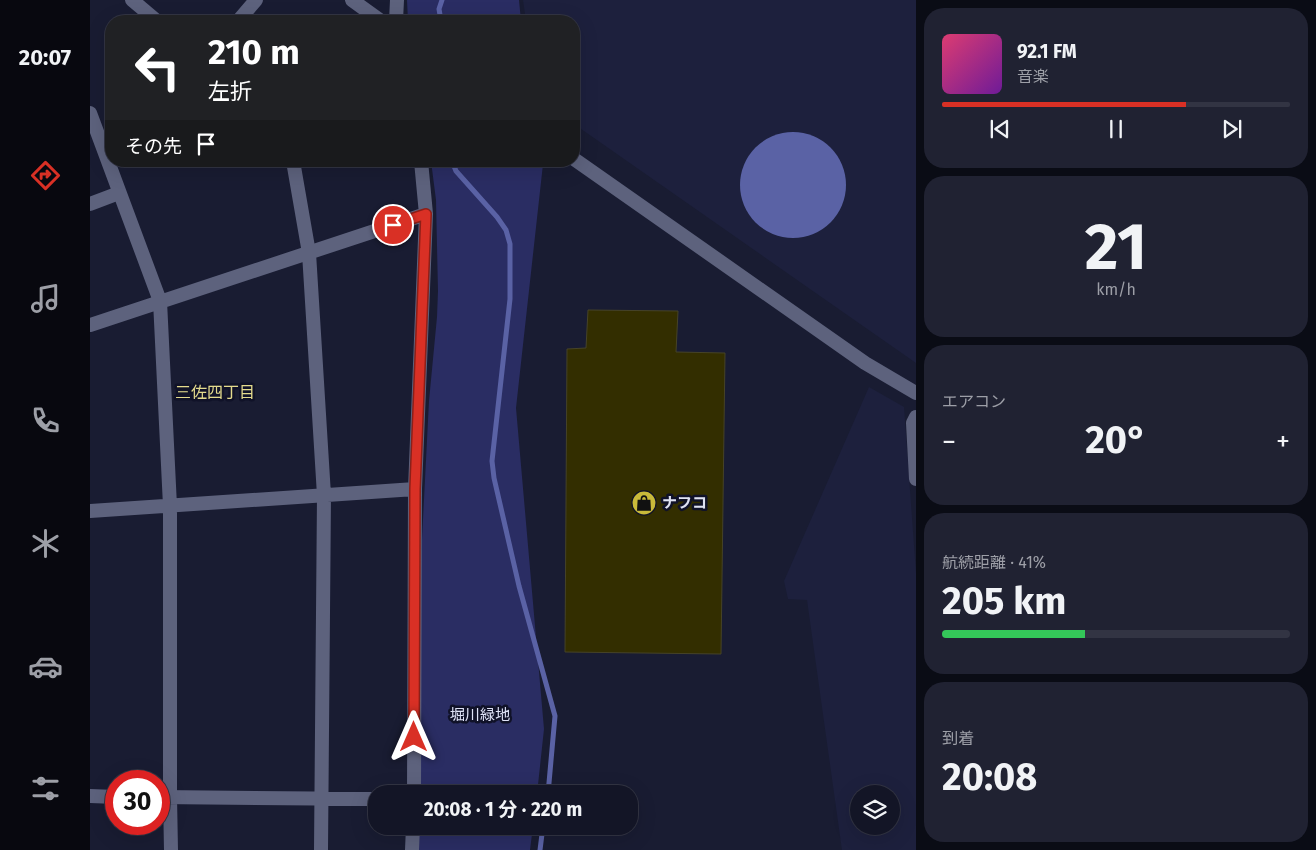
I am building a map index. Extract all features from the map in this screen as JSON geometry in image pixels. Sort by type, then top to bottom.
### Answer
[{"type":"street","points":[[132,0],[150,15]]},
{"type":"street","points":[[243,15],[256,0]]},
{"type":"street","points":[[352,0],[373,15]]},
{"type":"street","points":[[396,15],[397,0]]},
{"type":"street","points":[[90,113],[105,155]]},
{"type":"street","points":[[580,163],[865,364],[916,393]]},
{"type":"street","points":[[109,167],[160,301],[170,506],[165,770]]},
{"type":"street","points":[[294,167],[309,252],[324,495],[321,850]]},
{"type":"street","points":[[414,785],[415,489],[426,214],[422,167]]},
{"type":"street","points":[[90,204],[119,194]]},
{"type":"street","points":[[90,325],[426,214]]},
{"type":"street","points":[[916,417],[913,423],[916,479]]},
{"type":"street","points":[[90,511],[415,489]]},
{"type":"street","points":[[90,796],[105,796]]},
{"type":"street","points":[[170,797],[368,799]]},
{"type":"street","points":[[169,835],[171,850]]},
{"type":"street","points":[[412,850],[413,835]]},
{"type":"shaded area","points":[[523,0],[916,0],[916,363],[580,128],[580,15],[525,15]]},
{"type":"shaded area","points":[[869,387],[904,407],[916,573],[916,850],[842,850],[807,600],[788,599],[784,581]]},
{"type":"green space","points":[[407,0],[519,0],[520,15],[408,15]]},
{"type":"green space","name":"堀川緑地","points":[[432,167],[543,167],[516,408],[544,729],[538,785],[418,785],[421,559],[429,401],[438,291],[436,200]]},
{"type":"green space","points":[[418,835],[532,835],[530,850],[419,850]]},
{"type":"water","points":[[793,132],[813,136],[830,148],[842,165],[846,185],[842,205],[830,222],[813,234],[793,238],[773,234],[756,222],[744,205],[740,185],[744,165],[756,148],[773,136]]},
{"type":"building","name":"ナフコ","points":[[588,310],[678,311],[676,352],[725,353],[721,654],[565,652],[567,349],[586,348]]},
{"type":"waterway","points":[[440,15],[439,9],[442,0]]},
{"type":"waterway","points":[[454,167],[497,217],[506,230],[510,244],[510,299],[492,461],[494,478],[519,586],[555,716],[549,785]]},
{"type":"waterway","points":[[540,850],[542,835]]},
{"type":"place","name":"ナフコ","points":[[644,503]]},
{"type":"district","name":"三佐四丁目","points":[[215,392]]},
{"type":"route","points":[[393,225],[426,214],[415,489],[414,737]]}]
